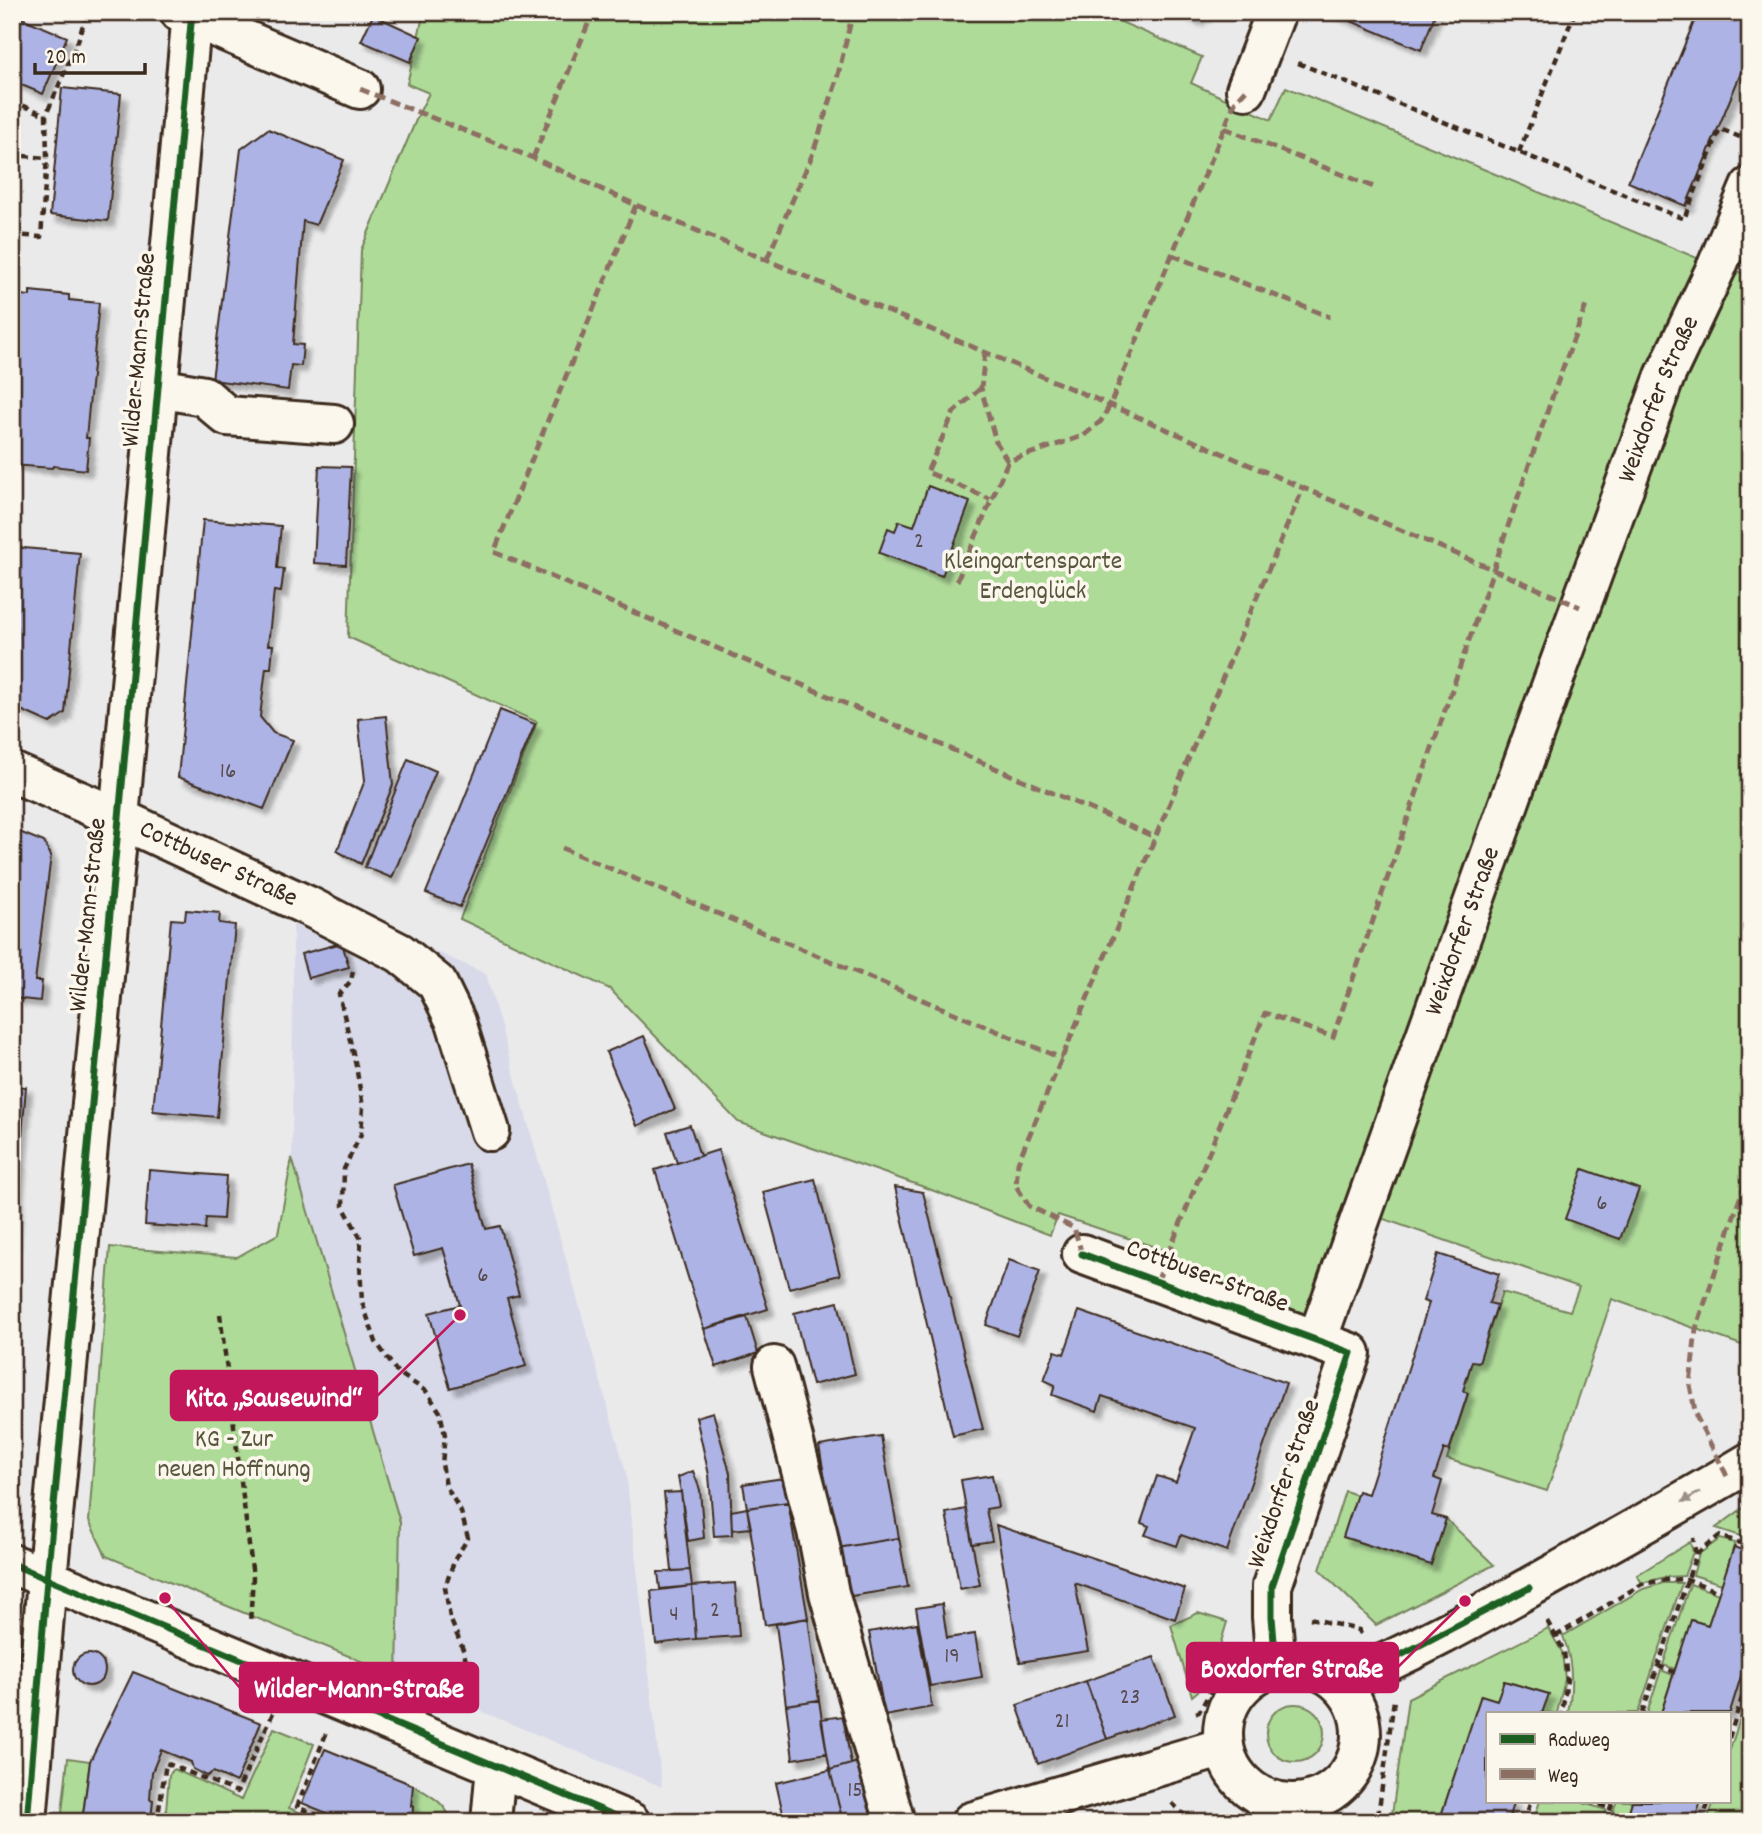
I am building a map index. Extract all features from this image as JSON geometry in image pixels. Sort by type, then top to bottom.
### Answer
[{"type":"street","points":[[1246,90],[1276,12]]},
{"type":"street","points":[[187,14],[360,89]]},
{"type":"street","name":"Wilder-Mann-Straße","points":[[27,1822],[47,1579],[158,388],[187,14]]},
{"type":"street","name":"Weixdorfer Straße","points":[[1276,1666],[1272,1586],[1351,1353],[1317,1340],[1524,760],[1665,376],[1717,266],[1750,187]]},
{"type":"street","points":[[158,388],[204,396],[227,416],[334,424]]},
{"type":"street","name":"Cottbuser Straße","points":[[12,772],[119,818],[308,906],[400,953],[437,983],[456,1022],[490,1131]]},
{"type":"street","name":"Cottbuser Straße","points":[[1082,1254],[1317,1340]]},
{"type":"street","points":[[774,1366],[814,1518],[829,1593],[895,1822]]},
{"type":"street","points":[[1340,1683],[1380,1666],[1529,1588],[1750,1462]]},
{"type":"street","points":[[12,1564],[630,1822]]},
{"type":"street","points":[[1299,1665],[1321,1671],[1340,1683],[1354,1702],[1361,1724],[1360,1747],[1352,1769],[1337,1787],[1324,1810],[1270,1799],[1249,1788],[1233,1769],[1224,1747],[1223,1726],[1229,1706],[1240,1688],[1256,1674],[1276,1666],[1299,1665]]},
{"type":"street","points":[[971,1822],[1224,1747]]},
{"type":"street","points":[[491,1822],[496,1766]]},
{"type":"path","points":[[12,235],[41,237],[47,158],[46,115],[78,41],[87,12]]},
{"type":"path","points":[[1518,152],[1575,12]]},
{"type":"path","points":[[1674,12],[1683,16]]},
{"type":"path","points":[[1262,49],[1684,219],[1720,129],[1750,141]]},
{"type":"path","points":[[12,101],[46,115]]},
{"type":"path","points":[[12,155],[47,158]]},
{"type":"path","points":[[349,927],[356,959],[351,981],[339,994],[363,1107],[361,1134],[344,1169],[343,1206],[361,1238],[359,1266],[362,1302],[376,1342],[397,1372],[426,1391],[440,1412],[445,1435],[442,1464],[446,1486],[461,1512],[468,1538],[455,1559],[445,1587],[450,1618],[464,1652],[470,1682],[445,1745]]},
{"type":"path","points":[[220,1314],[253,1577],[249,1663]]},
{"type":"path","points":[[1642,1712],[1696,1555],[1689,1498]]},
{"type":"path","points":[[1696,1555],[1718,1536],[1750,1546]]},
{"type":"path","points":[[1556,1636],[1642,1584],[1687,1580],[1719,1592]]},
{"type":"path","points":[[1529,1588],[1564,1651],[1567,1680],[1562,1712]]},
{"type":"path","points":[[1309,1618],[1359,1630]]},
{"type":"path","points":[[1188,1717],[1199,1712],[1242,1634]]},
{"type":"path","points":[[1658,1666],[1674,1672]]},
{"type":"path","points":[[1730,1735],[1750,1673]]},
{"type":"path","points":[[157,1822],[166,1763],[237,1792],[268,1726],[286,1679]]},
{"type":"path","points":[[1368,1822],[1378,1816],[1395,1695]]},
{"type":"path","points":[[332,1822],[297,1807],[339,1700]]},
{"type":"path","points":[[1166,1798],[1191,1822]]},
{"type":"path","points":[[1509,1816],[1524,1821],[1531,1802]]},
{"type":"path","points":[[1591,1802],[1610,1808]]},
{"type":"path","points":[[1606,1822],[1612,1802]]},
{"type":"path","points":[[1702,1822],[1709,1802]]},
{"type":"shaded area","points":[[312,895],[486,974],[626,1472],[662,1787],[397,1676],[400,1521],[292,1158],[293,923],[300,927]]},
{"type":"green space","name":"Kleingartensparte Erdenglück","points":[[424,12],[1098,12],[1202,57],[1191,83],[1271,120],[1286,87],[1709,263],[1325,1300],[1298,1319],[1166,1272],[1167,1251],[1058,1215],[1050,1235],[921,1186],[738,1122],[610,989],[460,919],[537,722],[348,637],[361,250],[429,93],[407,84]]},
{"type":"green space","points":[[1726,267],[1750,276],[1750,1348],[1612,1299],[1547,1491],[1447,1459],[1468,1394],[1463,1391],[1472,1361],[1479,1362],[1502,1292],[1570,1311],[1579,1287],[1375,1216],[1669,385]]},
{"type":"green space","name":"KG - Zur neuen Hoffnung","points":[[292,1158],[400,1522],[397,1676],[106,1556],[89,1521],[110,1247],[237,1257],[278,1234]]},
{"type":"green space","points":[[1345,1491],[1357,1495],[1344,1536],[1446,1519],[1494,1565],[1376,1625],[1320,1570]]},
{"type":"green space","points":[[1750,1503],[1750,1539],[1716,1528]]},
{"type":"green space","points":[[1720,1539],[1735,1543],[1722,1584],[1693,1575],[1699,1554]]},
{"type":"green space","points":[[1690,1542],[1693,1552],[1684,1576],[1665,1577],[1642,1583],[1637,1575]]},
{"type":"green space","points":[[1663,1583],[1682,1583],[1638,1712],[1568,1712],[1571,1674],[1563,1636],[1643,1589]]},
{"type":"green space","points":[[1690,1584],[1719,1594],[1708,1625],[1692,1620],[1675,1669],[1663,1665]]},
{"type":"green space","points":[[1198,1613],[1227,1622],[1209,1682],[1192,1696],[1171,1625]]},
{"type":"green space","points":[[1548,1628],[1562,1652],[1565,1679],[1557,1712],[1542,1712],[1548,1694],[1505,1681],[1497,1700],[1481,1696],[1439,1822],[1391,1822],[1408,1698]]},
{"type":"green space","points":[[1661,1670],[1673,1675],[1661,1712],[1647,1712]]},
{"type":"green space","points":[[1750,1687],[1750,1822],[1707,1822],[1714,1802],[1730,1802],[1730,1750]]},
{"type":"green space","points":[[1289,1704],[1301,1704],[1316,1712],[1324,1727],[1324,1739],[1316,1754],[1301,1762],[1289,1762],[1274,1754],[1266,1739],[1266,1727],[1274,1712]]},
{"type":"green space","points":[[274,1728],[314,1744],[289,1808],[323,1822],[165,1822],[169,1775],[174,1769],[241,1800]]},
{"type":"green space","points":[[68,1758],[90,1761],[82,1822],[61,1822]]},
{"type":"green space","points":[[413,1785],[441,1804],[452,1822],[412,1822]]},
{"type":"green space","points":[[1540,1802],[1580,1802],[1606,1810],[1602,1822],[1533,1822]]},
{"type":"green space","points":[[1617,1802],[1632,1802],[1626,1822],[1609,1821]]},
{"type":"building","points":[[1178,12],[1205,12],[1204,16],[1199,14],[1197,20]]},
{"type":"building","points":[[1329,12],[1436,12],[1421,50]]},
{"type":"building","points":[[1698,12],[1750,12],[1750,51],[1686,206],[1628,182]]},
{"type":"building","points":[[12,14],[67,37],[43,94],[12,81]]},
{"type":"building","points":[[373,15],[421,37],[410,62],[361,41]]},
{"type":"building","points":[[62,88],[121,94],[108,221],[50,215]]},
{"type":"building","points":[[268,129],[344,160],[316,225],[303,221],[293,344],[303,345],[301,366],[291,365],[288,390],[212,380],[241,149]]},
{"type":"building","points":[[30,291],[69,295],[69,300],[99,303],[86,438],[89,438],[86,470],[12,465],[12,361],[16,325],[12,325],[12,294],[30,296]]},
{"type":"building","points":[[319,466],[351,467],[346,565],[314,563]]},
{"type":"building","points":[[928,486],[970,502],[942,576],[879,553],[888,528],[895,531],[899,521],[914,526]]},
{"type":"building","points":[[203,520],[281,526],[277,568],[284,569],[281,592],[274,591],[268,645],[273,645],[271,668],[266,668],[260,717],[273,733],[293,740],[264,809],[178,777]]},
{"type":"building","points":[[12,547],[80,553],[65,713],[50,723],[12,706]]},
{"type":"building","points":[[500,710],[535,724],[460,907],[426,893]]},
{"type":"building","points":[[386,716],[393,785],[361,864],[337,851],[365,780],[358,719]]},
{"type":"building","points":[[408,759],[436,771],[392,878],[365,867]]},
{"type":"building","points":[[12,829],[44,842],[51,856],[35,981],[42,981],[40,1001],[12,998]]},
{"type":"building","points":[[186,910],[220,913],[219,923],[235,925],[217,1117],[153,1111],[171,919],[185,920]]},
{"type":"building","points":[[342,943],[349,967],[308,978],[301,954]]},
{"type":"building","points":[[644,1036],[675,1109],[637,1126],[606,1052]]},
{"type":"building","points":[[12,1086],[26,1087],[13,1245],[12,1245]]},
{"type":"building","points":[[690,1125],[700,1156],[677,1163],[667,1132]]},
{"type":"building","points":[[718,1150],[768,1309],[704,1329],[655,1170]]},
{"type":"building","points":[[468,1164],[486,1229],[500,1226],[519,1295],[507,1298],[526,1366],[450,1388],[429,1313],[460,1305],[443,1248],[414,1256],[393,1185]]},
{"type":"building","points":[[1583,1169],[1639,1189],[1620,1239],[1565,1219]]},
{"type":"building","points":[[149,1170],[226,1176],[223,1219],[206,1218],[205,1229],[145,1225]]},
{"type":"building","points":[[815,1179],[840,1275],[789,1288],[763,1192]]},
{"type":"building","points":[[895,1187],[923,1192],[983,1429],[953,1436]]},
{"type":"building","points":[[1438,1254],[1499,1274],[1489,1303],[1497,1305],[1479,1362],[1472,1361],[1463,1391],[1468,1393],[1449,1451],[1444,1449],[1434,1478],[1442,1481],[1432,1515],[1446,1519],[1431,1565],[1343,1537],[1358,1491],[1368,1494],[1429,1303],[1423,1301]]},
{"type":"building","points":[[1009,1260],[1040,1271],[1017,1336],[986,1325]]},
{"type":"building","points":[[838,1302],[855,1374],[812,1385],[794,1313]]},
{"type":"building","points":[[1079,1311],[1286,1383],[1227,1551],[1181,1535],[1177,1546],[1145,1535],[1149,1526],[1141,1523],[1157,1476],[1176,1482],[1195,1428],[1102,1396],[1097,1411],[1052,1395],[1055,1385],[1044,1380],[1055,1351],[1064,1354]]},
{"type":"building","points":[[747,1317],[758,1353],[716,1367],[704,1329]]},
{"type":"building","points":[[713,1412],[730,1473],[732,1535],[714,1536],[709,1475],[696,1417]]},
{"type":"building","points":[[881,1436],[899,1538],[837,1548],[819,1446]]},
{"type":"building","points":[[693,1471],[700,1490],[704,1538],[688,1541],[678,1477]]},
{"type":"building","points":[[992,1475],[998,1507],[986,1509],[992,1541],[972,1544],[961,1480]]},
{"type":"building","points":[[784,1478],[788,1502],[747,1508],[743,1484]]},
{"type":"building","points":[[681,1492],[690,1570],[672,1571],[664,1493]]},
{"type":"building","points":[[788,1502],[808,1618],[765,1625],[747,1508]]},
{"type":"building","points":[[747,1508],[751,1528],[732,1530],[731,1511]]},
{"type":"building","points":[[966,1509],[980,1585],[960,1589],[946,1513]]},
{"type":"building","points":[[996,1525],[1185,1589],[1175,1619],[1075,1583],[1088,1651],[1020,1662]]},
{"type":"building","points":[[899,1538],[908,1587],[845,1597],[837,1548]]},
{"type":"building","points":[[1734,1547],[1750,1553],[1750,1655],[1748,1654],[1730,1712],[1661,1712],[1691,1620],[1708,1625]]},
{"type":"building","points":[[690,1570],[692,1586],[660,1589],[658,1572]]},
{"type":"building","points":[[735,1583],[739,1636],[696,1639],[692,1586]]},
{"type":"building","points":[[692,1586],[696,1639],[656,1644],[651,1591]]},
{"type":"building","points":[[942,1604],[947,1638],[975,1634],[982,1677],[930,1686],[916,1608]]},
{"type":"building","points":[[808,1618],[819,1700],[786,1705],[776,1624]]},
{"type":"building","points":[[917,1623],[932,1707],[885,1716],[869,1632]]},
{"type":"building","points":[[89,1654],[100,1659],[105,1670],[100,1681],[89,1686],[78,1681],[73,1670],[78,1659]]},
{"type":"building","points":[[1154,1657],[1175,1715],[1107,1739],[1086,1681]]},
{"type":"building","points":[[133,1672],[261,1723],[236,1782],[213,1772],[207,1776],[193,1769],[191,1762],[161,1750],[152,1772],[151,1820],[82,1822],[90,1761]]},
{"type":"building","points":[[1086,1681],[1107,1739],[1038,1764],[1017,1705]]},
{"type":"building","points":[[1504,1681],[1549,1694],[1542,1712],[1486,1712],[1486,1802],[1514,1802],[1507,1822],[1439,1822],[1481,1695],[1497,1700]]},
{"type":"building","points":[[819,1700],[827,1753],[793,1759],[786,1705]]},
{"type":"building","points":[[843,1716],[851,1764],[830,1770],[821,1719]]},
{"type":"building","points":[[325,1749],[413,1785],[412,1822],[349,1822],[302,1803]]},
{"type":"building","points":[[865,1760],[880,1812],[843,1822],[830,1770]]},
{"type":"building","points":[[830,1770],[843,1822],[785,1822],[776,1783]]},
{"type":"building","points":[[1632,1802],[1701,1802],[1694,1822],[1626,1822]]},
{"type":"marked path","points":[[533,158],[593,12]]},
{"type":"marked path","points":[[767,259],[813,153],[836,83],[853,12]]},
{"type":"marked path","points":[[360,89],[533,158],[636,205],[1580,607]]},
{"type":"marked path","points":[[985,352],[981,388],[996,442],[1008,461],[1083,436],[1101,421],[1110,405],[1235,102],[1246,90]]},
{"type":"marked path","points":[[1224,128],[1374,187]]},
{"type":"marked path","points":[[636,205],[494,552],[1155,837]]},
{"type":"marked path","points":[[1172,255],[1330,317]]},
{"type":"marked path","points":[[1157,1282],[1265,1013],[1333,1037],[1587,303]]},
{"type":"marked path","points":[[981,388],[954,412],[927,472],[990,499]]},
{"type":"marked path","points":[[957,581],[1008,461]]},
{"type":"marked path","points":[[1082,1254],[1074,1228],[1029,1206],[1016,1186],[1018,1162],[1303,488]]},
{"type":"marked path","points":[[562,848],[1063,1059]]},
{"type":"marked path","points":[[1727,1476],[1696,1416],[1690,1385],[1696,1329],[1750,1168]]},
{"type":"cycle path","points":[[27,1822],[47,1579],[192,12]]},
{"type":"cycle path","points":[[1082,1254],[1351,1353],[1272,1586],[1276,1666]]},
{"type":"cycle path","points":[[12,1564],[630,1822]]},
{"type":"cycle path","points":[[1340,1683],[1380,1666],[1529,1588]]},
{"type":"place","name":"Kita „Sausewind“","points":[[460,1315]]},
{"type":"place","name":"Wilder-Mann-Straße","points":[[165,1598]]},
{"type":"place","name":"Boxdorfer Straße","points":[[1465,1601]]}]
